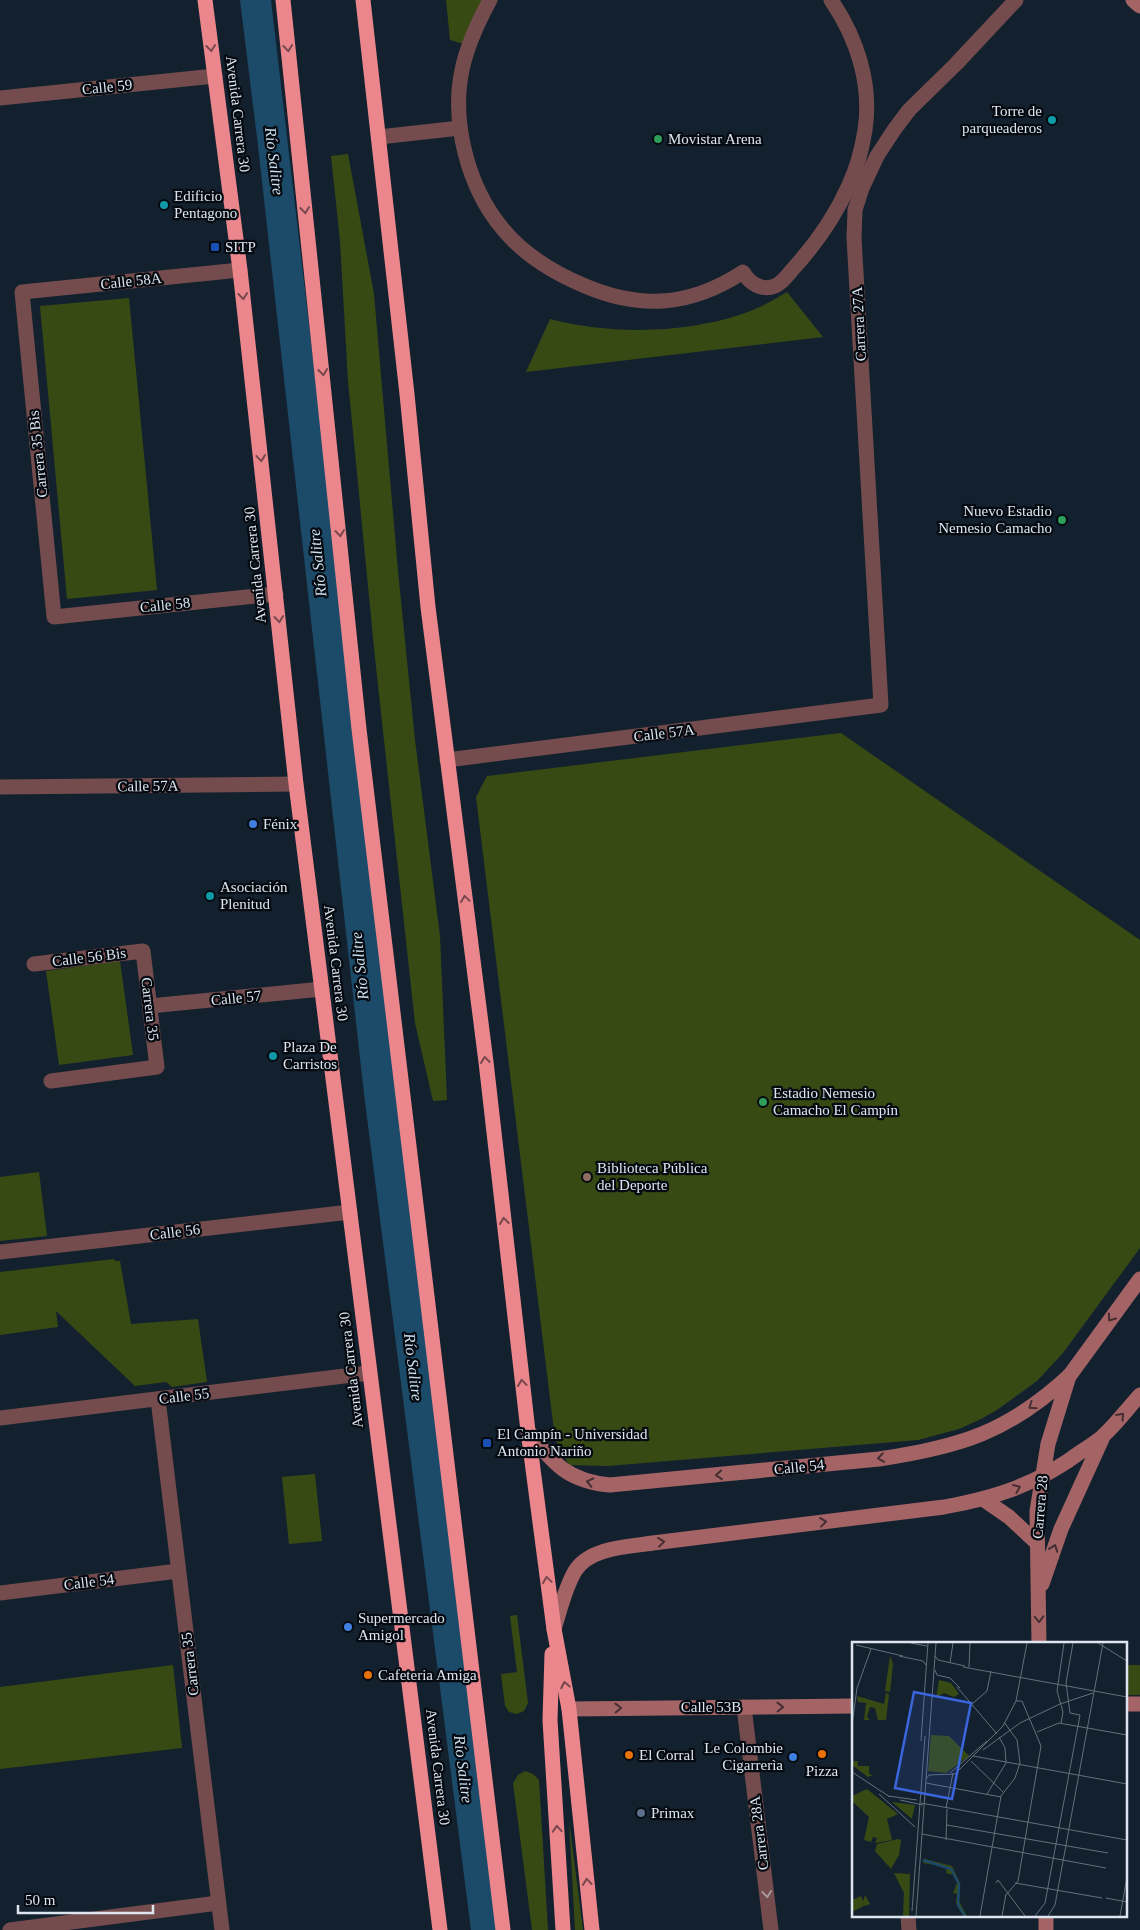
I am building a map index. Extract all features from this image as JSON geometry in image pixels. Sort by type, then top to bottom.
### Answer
[{"type":"highway","name":"Avenida Carrera 30","points":[[205,0],[240,270],[296,784],[440,1930]]},
{"type":"highway","points":[[283,0],[359,729],[503,1930]]},
{"type":"highway","points":[[363,0],[428,607],[481,1025],[528,1431],[554,1629],[569,1709],[592,1930]]},
{"type":"highway","points":[[554,1629],[550,1720],[563,1930]]},
{"type":"main road","points":[[1132,0],[1140,6]]},
{"type":"main road","points":[[1070,1375],[1140,1279]]},
{"type":"main road","name":"Calle 54","points":[[528,1431],[553,1462],[570,1475],[597,1484],[620,1484],[795,1468],[922,1452],[958,1444],[994,1429],[1017,1416],[1055,1389],[1070,1375]]},
{"type":"main road","name":"Carrera 28","points":[[1039,1642],[1037,1511],[1053,1427],[1070,1375]]},
{"type":"main road","points":[[554,1629],[576,1569],[598,1553],[613,1549],[944,1507],[983,1500],[1013,1490],[1042,1477],[1072,1458],[1104,1435],[1140,1395]]},
{"type":"main road","points":[[1038,1594],[1061,1529],[1104,1435]]},
{"type":"main road","points":[[983,1500],[1009,1517],[1037,1543]]},
{"type":"main road","name":"Calle 53B","points":[[569,1709],[852,1706]]},
{"type":"street","points":[[490,0],[467,51],[462,73],[460,102],[460,128],[467,157],[483,200],[501,228],[522,249],[566,278],[592,289],[626,299],[662,302],[706,292],[725,284],[743,272],[751,283],[760,287],[774,286],[796,266],[826,227],[842,199],[859,157],[865,129],[866,94],[861,63],[852,35],[831,0]]},
{"type":"street","name":"Carrera 27A","points":[[881,705],[854,238],[855,210],[862,188],[877,156],[909,110],[956,64],[1016,0]]},
{"type":"street","name":"Calle 59","points":[[0,98],[215,76]]},
{"type":"street","points":[[379,137],[460,128]]},
{"type":"street","name":"Calle 58A","points":[[22,292],[240,270]]},
{"type":"street","name":"Carrera 35 Bis","points":[[22,292],[54,617]]},
{"type":"street","name":"Calle 58","points":[[54,617],[276,594]]},
{"type":"street","name":"Calle 57A","points":[[447,760],[881,705]]},
{"type":"street","name":"Calle 57A","points":[[0,787],[296,784]]},
{"type":"street","name":"Calle 56 Bis","points":[[34,964],[143,951]]},
{"type":"street","name":"Carrera 35","points":[[51,1081],[157,1067],[143,951]]},
{"type":"street","name":"Calle 57","points":[[150,1006],[322,989]]},
{"type":"street","name":"Calle 56","points":[[0,1252],[350,1212]]},
{"type":"street","name":"Calle 55","points":[[0,1418],[369,1373]]},
{"type":"street","name":"Carrera 35","points":[[158,1399],[222,1930]]},
{"type":"street","name":"Calle 54","points":[[0,1593],[178,1571]]},
{"type":"street","name":"Carrera 28A","points":[[744,1707],[771,1930]]},
{"type":"street","points":[[10,1930],[218,1903]]},
{"type":"green space","points":[[446,0],[493,0],[474,47],[450,40]]},
{"type":"green space","points":[[348,154],[374,294],[415,740],[440,936],[447,1100],[433,1101],[415,1023],[375,658],[348,381],[340,241],[331,156]]},
{"type":"green space","points":[[787,292],[823,337],[526,372],[550,319],[601,328],[628,330],[684,327],[736,316],[763,305]]},
{"type":"green space","points":[[129,298],[157,590],[67,599],[40,306]]},
{"type":"green space","points":[[841,733],[1140,940],[1140,1248],[1063,1353],[1037,1381],[997,1410],[959,1429],[918,1440],[608,1466],[569,1465],[555,1439],[476,797],[487,776]]},
{"type":"green space","points":[[120,961],[133,1055],[59,1065],[46,971]]},
{"type":"green space","points":[[39,1172],[47,1236],[0,1241],[0,1177]]},
{"type":"green space","points":[[114,1259],[115,1261],[120,1261],[131,1324],[198,1319],[207,1382],[172,1387],[166,1382],[135,1386],[56,1311],[58,1327],[0,1335],[0,1272]]},
{"type":"green space","points":[[315,1474],[322,1541],[289,1544],[282,1477]]},
{"type":"green space","points":[[517,1615],[528,1703],[524,1711],[517,1714],[509,1712],[505,1706],[501,1674],[517,1672],[510,1616]]},
{"type":"green space","points":[[173,1665],[182,1748],[0,1769],[0,1687]]},
{"type":"green space","points":[[1128,1665],[1140,1665],[1140,1695],[1128,1695]]},
{"type":"green space","points":[[525,1771],[533,1774],[539,1780],[548,1930],[532,1930],[513,1783],[518,1775]]},
{"type":"green space","points":[[569,1820],[583,1930],[575,1930]]},
{"type":"water","name":"Río Salitre","points":[[240,0],[271,0],[497,1930],[471,1930],[364,1094]]},
{"type":"place","name":"Torre de parqueaderos","points":[[1052,120]]},
{"type":"place","name":"Movistar Arena","points":[[658,139]]},
{"type":"place","name":"Edificio Pentagono","points":[[164,205]]},
{"type":"place","name":"SITP","points":[[215,247]]},
{"type":"place","name":"Nuevo Estadio Nemesio Camacho","points":[[1062,520]]},
{"type":"place","name":"Fénix","points":[[253,824]]},
{"type":"place","name":"Asociación Plenitud","points":[[210,896]]},
{"type":"place","name":"Plaza De Carristos","points":[[273,1056]]},
{"type":"place","name":"Estadio Nemesio Camacho El Campín","points":[[763,1102]]},
{"type":"place","name":"Biblioteca Pública del Deporte","points":[[587,1177]]},
{"type":"place","name":"El Campín - Universidad Antonio Nariño","points":[[487,1443]]},
{"type":"place","name":"Supermercado Amigol","points":[[348,1627]]},
{"type":"place","name":"Cafeteria Amiga","points":[[368,1675]]},
{"type":"place","name":"Pizza","points":[[822,1754]]},
{"type":"place","name":"El Corral","points":[[629,1755]]},
{"type":"place","name":"Le Colombie Cigarrerìa","points":[[793,1757]]},
{"type":"place","name":"Primax","points":[[641,1813]]}]
